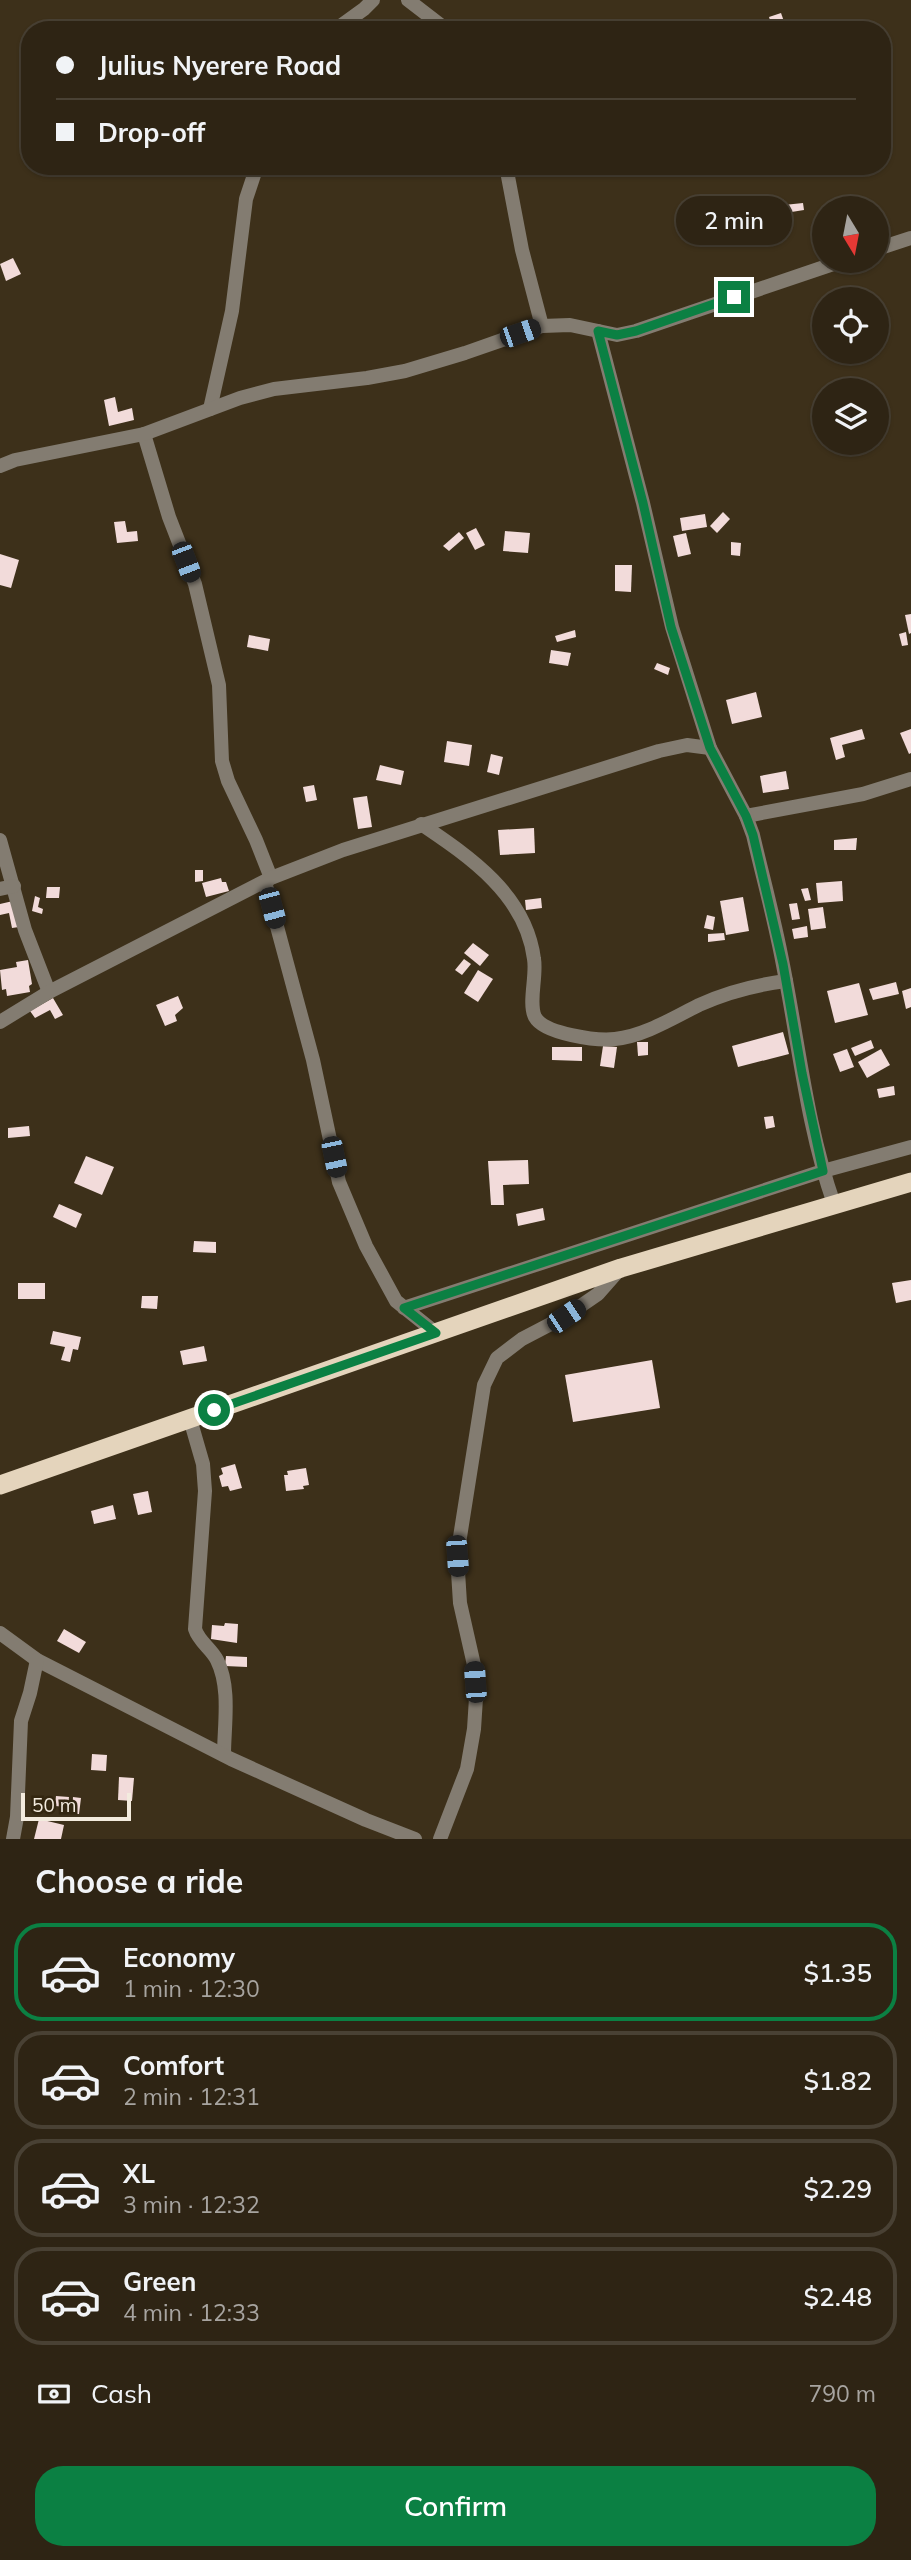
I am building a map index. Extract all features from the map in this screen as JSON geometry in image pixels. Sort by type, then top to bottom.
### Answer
[{"type":"highway","points":[[0,1485],[621,1268],[911,1182]]},
{"type":"street","points":[[347,21],[373,0]]},
{"type":"street","points":[[408,0],[435,21]]},
{"type":"street","points":[[210,409],[232,311],[246,199],[254,175]]},
{"type":"street","points":[[508,175],[522,250],[542,326]]},
{"type":"street","points":[[889,245],[911,238]]},
{"type":"street","points":[[0,466],[15,460],[144,434],[274,389],[405,371],[542,326],[570,325],[617,335],[636,331],[812,271]]},
{"type":"street","points":[[598,331],[643,503],[671,627],[710,748],[746,816],[753,835],[786,981],[823,1171],[834,1204]]},
{"type":"street","points":[[144,434],[169,517],[195,584],[219,685],[220,739],[228,782],[256,840],[268,880],[313,1060],[339,1182],[366,1246],[396,1301],[436,1333]]},
{"type":"street","points":[[0,1022],[49,992],[268,880],[343,849],[636,758],[687,745],[700,737],[704,728]]},
{"type":"street","points":[[687,745],[710,748]]},
{"type":"street","points":[[746,816],[863,794],[911,779]]},
{"type":"street","points":[[421,824],[470,858],[494,879],[512,903],[532,943],[536,979],[532,998],[533,1010],[536,1019],[552,1030],[613,1040],[635,1035],[729,992],[786,981]]},
{"type":"street","points":[[0,840],[7,888],[49,992]]},
{"type":"street","points":[[404,1308],[823,1171],[911,1147]]},
{"type":"street","points":[[440,1839],[467,1769],[474,1729],[474,1665],[460,1603],[457,1556],[484,1385],[497,1358],[522,1339],[566,1316],[598,1294],[621,1268]]},
{"type":"street","points":[[190,1419],[203,1464],[205,1491],[195,1629],[197,1636],[217,1659],[225,1688],[224,1755]]},
{"type":"street","points":[[0,1633],[37,1660],[224,1755],[366,1820],[415,1839]]},
{"type":"street","points":[[13,1839],[17,1817],[21,1721],[37,1660]]},
{"type":"building","points":[[781,13],[784,21],[770,21],[769,17]]},
{"type":"building","points":[[783,199],[784,205],[803,203],[804,210],[779,214],[777,200]]},
{"type":"building","points":[[13,258],[21,274],[6,281],[0,264]]},
{"type":"building","points":[[115,397],[118,412],[132,408],[134,420],[109,426],[104,400]]},
{"type":"building","points":[[723,512],[730,519],[717,533],[710,526]]},
{"type":"building","points":[[705,514],[707,527],[682,531],[680,518]]},
{"type":"building","points":[[125,521],[127,532],[137,531],[138,541],[117,543],[114,522]]},
{"type":"building","points":[[476,528],[485,545],[475,550],[466,533]]},
{"type":"building","points":[[505,531],[530,533],[528,553],[503,551]]},
{"type":"building","points":[[459,532],[464,538],[449,551],[443,546]]},
{"type":"building","points":[[686,533],[691,554],[678,557],[673,536]]},
{"type":"building","points":[[731,542],[741,543],[740,556],[731,555]]},
{"type":"building","points":[[0,554],[19,560],[11,588],[0,585]]},
{"type":"building","points":[[615,565],[632,565],[631,592],[615,591]]},
{"type":"building","points":[[911,614],[911,633],[909,634],[905,615]]},
{"type":"building","points":[[575,630],[576,637],[557,642],[555,636]]},
{"type":"building","points":[[906,632],[908,645],[902,646],[899,634]]},
{"type":"building","points":[[249,635],[270,639],[268,651],[247,647]]},
{"type":"building","points":[[551,650],[571,653],[568,666],[549,663]]},
{"type":"building","points":[[657,663],[670,668],[668,675],[654,669]]},
{"type":"building","points":[[756,692],[762,717],[732,724],[726,700]]},
{"type":"building","points":[[862,729],[865,739],[842,745],[845,757],[836,760],[830,738]]},
{"type":"building","points":[[911,729],[911,753],[909,754],[900,733]]},
{"type":"building","points":[[447,741],[472,745],[469,766],[444,762]]},
{"type":"building","points":[[491,754],[503,757],[499,775],[487,772]]},
{"type":"building","points":[[380,765],[404,771],[401,785],[376,780]]},
{"type":"building","points":[[786,771],[789,789],[763,793],[760,776]]},
{"type":"building","points":[[314,785],[317,800],[306,802],[303,787]]},
{"type":"building","points":[[367,796],[372,827],[358,829],[353,798]]},
{"type":"building","points":[[534,828],[535,853],[500,855],[498,830]]},
{"type":"building","points":[[857,838],[856,850],[834,850],[834,840]]},
{"type":"building","points":[[195,870],[203,870],[203,881],[195,882]]},
{"type":"building","points":[[221,878],[222,882],[226,882],[229,891],[206,897],[202,883]]},
{"type":"building","points":[[842,881],[843,901],[818,903],[816,883]]},
{"type":"building","points":[[47,887],[60,887],[59,898],[46,898]]},
{"type":"building","points":[[808,888],[811,900],[805,901],[801,889]]},
{"type":"building","points":[[35,896],[40,898],[38,907],[43,909],[42,914],[32,911]]},
{"type":"building","points":[[743,897],[749,931],[726,935],[720,901]]},
{"type":"building","points":[[541,898],[542,908],[526,910],[525,900]]},
{"type":"building","points":[[13,901],[19,927],[12,928],[9,913],[0,915],[0,904]]},
{"type":"building","points":[[797,903],[800,919],[792,920],[789,904]]},
{"type":"building","points":[[823,907],[826,928],[811,930],[808,909]]},
{"type":"building","points":[[707,915],[715,917],[713,930],[704,928]]},
{"type":"building","points":[[807,926],[808,937],[794,939],[792,929]]},
{"type":"building","points":[[724,933],[725,940],[708,942],[708,934]]},
{"type":"building","points":[[473,943],[489,955],[480,966],[464,953]]},
{"type":"building","points":[[464,959],[471,964],[462,975],[455,970]]},
{"type":"building","points":[[28,960],[32,984],[29,986],[30,992],[7,996],[6,989],[2,990],[0,970],[17,967],[16,962]]},
{"type":"building","points":[[478,970],[493,979],[478,1002],[464,993]]},
{"type":"building","points":[[896,982],[899,994],[873,1000],[869,989]]},
{"type":"building","points":[[859,983],[868,1015],[835,1023],[827,991]]},
{"type":"building","points":[[911,988],[911,1007],[906,1009],[902,991]]},
{"type":"building","points":[[178,996],[183,1008],[175,1015],[177,1021],[165,1026],[156,1005]]},
{"type":"building","points":[[53,998],[63,1015],[55,1019],[50,1010],[35,1018],[30,1011]]},
{"type":"building","points":[[783,1032],[789,1054],[738,1067],[732,1046]]},
{"type":"building","points":[[871,1040],[874,1048],[855,1056],[851,1048]]},
{"type":"building","points":[[637,1042],[648,1042],[648,1055],[638,1056]]},
{"type":"building","points":[[603,1046],[617,1047],[614,1068],[600,1066]]},
{"type":"building","points":[[552,1047],[582,1047],[582,1061],[552,1060]]},
{"type":"building","points":[[847,1049],[854,1067],[840,1072],[833,1054]]},
{"type":"building","points":[[881,1049],[890,1065],[867,1078],[858,1062]]},
{"type":"building","points":[[894,1086],[895,1095],[879,1098],[877,1089]]},
{"type":"building","points":[[773,1116],[775,1127],[766,1129],[764,1117]]},
{"type":"building","points":[[29,1126],[30,1136],[8,1138],[8,1128]]},
{"type":"building","points":[[86,1156],[114,1167],[102,1195],[74,1183]]},
{"type":"building","points":[[528,1160],[529,1184],[503,1185],[504,1205],[491,1205],[488,1161]]},
{"type":"building","points":[[59,1204],[82,1214],[76,1228],[53,1217]]},
{"type":"building","points":[[543,1208],[545,1220],[518,1226],[516,1214]]},
{"type":"building","points":[[194,1241],[216,1242],[216,1253],[193,1252]]},
{"type":"building","points":[[911,1280],[911,1300],[896,1303],[892,1283]]},
{"type":"building","points":[[18,1283],[45,1283],[45,1299],[18,1299]]},
{"type":"building","points":[[142,1296],[158,1296],[157,1309],[141,1308]]},
{"type":"building","points":[[53,1331],[81,1337],[78,1350],[73,1349],[70,1362],[61,1360],[65,1347],[50,1344]]},
{"type":"building","points":[[204,1346],[207,1361],[183,1365],[180,1351]]},
{"type":"building","points":[[652,1360],[660,1408],[573,1422],[565,1375]]},
{"type":"building","points":[[235,1464],[242,1488],[230,1491],[228,1486],[222,1487],[219,1476],[223,1474],[221,1468]]},
{"type":"building","points":[[306,1468],[309,1485],[303,1486],[304,1489],[286,1491],[284,1475],[288,1475],[287,1471]]},
{"type":"building","points":[[148,1491],[152,1512],[138,1515],[133,1494]]},
{"type":"building","points":[[113,1505],[116,1519],[94,1524],[91,1511]]},
{"type":"building","points":[[225,1623],[238,1624],[237,1643],[211,1639],[212,1625],[224,1626]]},
{"type":"building","points":[[64,1629],[86,1642],[79,1653],[57,1641]]},
{"type":"building","points":[[226,1656],[247,1657],[247,1667],[225,1666]]},
{"type":"building","points":[[92,1754],[107,1755],[106,1771],[91,1770]]},
{"type":"building","points":[[119,1777],[134,1778],[132,1801],[118,1800]]},
{"type":"building","points":[[56,1796],[69,1797],[68,1807],[55,1806]]},
{"type":"building","points":[[73,1797],[81,1798],[79,1814],[72,1814]]},
{"type":"building","points":[[39,1819],[64,1825],[61,1839],[34,1839]]},
{"type":"route","points":[[214,1410],[436,1333],[404,1308],[823,1171],[783,964],[753,835],[746,816],[710,748],[671,627],[643,503],[598,331],[617,335],[636,331],[734,297]]}]
